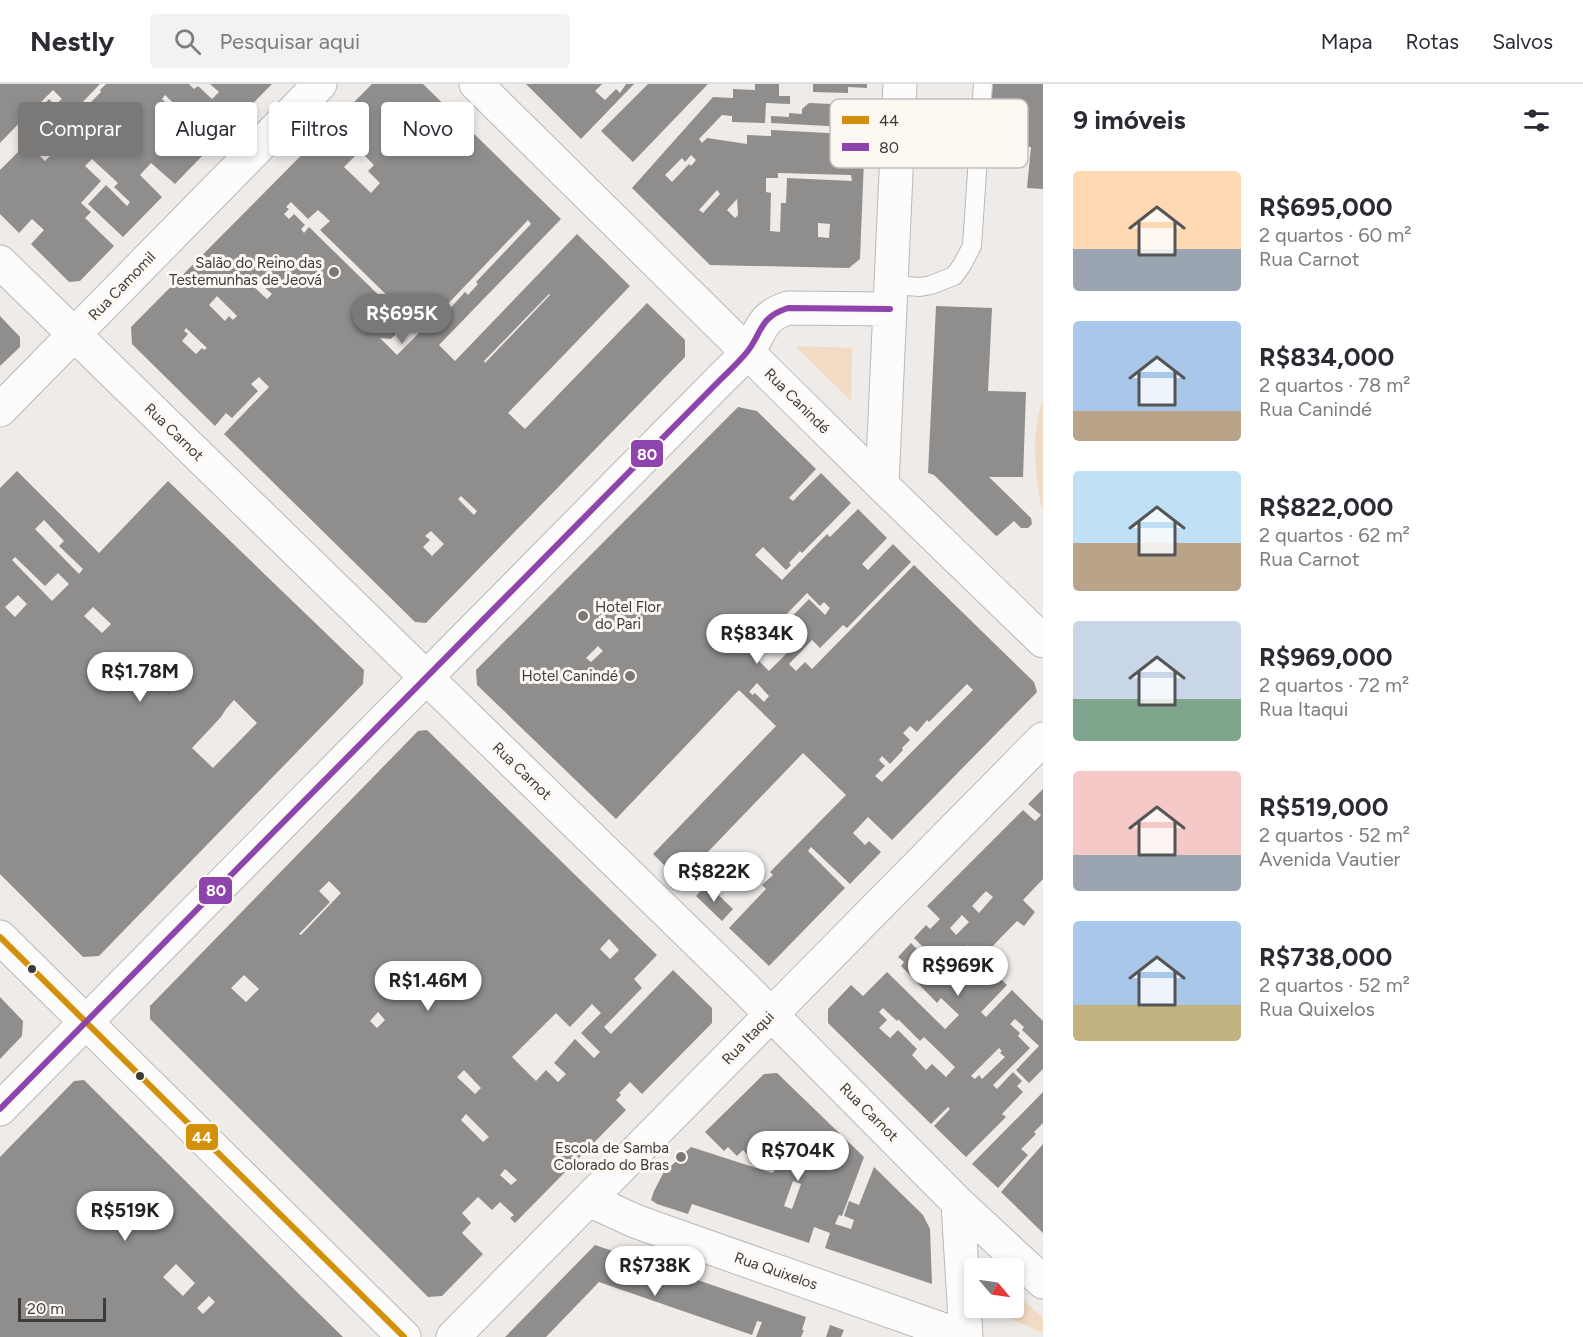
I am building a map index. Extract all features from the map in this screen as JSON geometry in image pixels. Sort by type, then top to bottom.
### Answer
[{"type":"street","name":"Rua Camomil","points":[[0,410],[320,84]]},
{"type":"street","name":"Rua Canindé","points":[[476,84],[882,485],[1043,640]]},
{"type":"street","points":[[899,99],[900,84]]},
{"type":"street","points":[[882,485],[896,168]]},
{"type":"street","name":"Rua Carnot","points":[[0,262],[772,1014],[958,1203],[1043,1282]]},
{"type":"street","points":[[0,1109],[747,352],[764,323],[775,313],[788,308],[891,297]]},
{"type":"street","name":"Rua Itaqui","points":[[453,1337],[1043,739]]},
{"type":"street","points":[[0,937],[405,1337]]},
{"type":"street","name":"Rua Quixelos","points":[[589,1200],[635,1221],[965,1337]]},
{"type":"street","points":[[958,1203],[965,1337]]},
{"type":"lane","points":[[982,99],[983,84]]},
{"type":"lane","points":[[891,297],[954,276],[962,265],[972,246],[977,168]]},
{"type":"shaded area","points":[[795,346],[851,348],[851,401]]},
{"type":"shaded area","points":[[1043,398],[1043,513],[1038,484],[1035,440]]},
{"type":"shaded area","points":[[1024,1300],[1043,1318],[1043,1333],[1009,1318],[1024,1318]]},
{"type":"building","points":[[0,84],[100,84],[83,102],[58,102],[62,99],[53,90],[41,102],[18,102],[18,124],[0,143]]},
{"type":"building","points":[[106,84],[189,84],[194,89],[198,86],[212,99],[219,92],[210,84],[272,84],[254,102],[172,102],[165,95],[162,99],[165,102],[155,102],[155,156],[202,156],[175,184],[151,163],[140,175],[162,197],[123,237],[88,204],[106,185],[127,206],[130,202],[114,187],[118,183],[92,159],[85,166],[101,181],[81,203],[91,212],[85,218],[114,246],[80,281],[69,282],[31,244],[44,230],[32,219],[19,233],[0,214],[0,170],[18,152],[18,156],[40,156],[45,161],[50,156],[143,156],[143,102],[91,102],[101,92],[100,90]]},
{"type":"building","points":[[372,84],[423,84],[441,102],[381,102],[381,156],[474,156],[474,134],[561,219],[439,345],[455,361],[577,234],[630,286],[508,413],[525,429],[647,303],[685,340],[685,357],[426,623],[415,622],[224,434],[269,387],[259,377],[251,384],[258,391],[232,418],[226,413],[215,426],[132,344],[131,327],[301,156],[355,156],[344,167],[371,193],[380,183],[368,171],[374,165],[365,156],[369,156],[369,102],[354,102]],"holes":[[[291,202],[308,219],[318,210],[330,221],[320,230],[400,308],[408,301],[430,322],[397,355],[380,338],[391,339],[401,329],[400,316],[309,227],[304,233],[301,229],[305,225],[294,214],[289,219],[284,214],[289,209],[286,207]],[[528,220],[531,224],[476,282],[478,284],[468,295],[465,292],[444,315],[441,311]],[[259,282],[272,294],[267,299],[254,287]],[[549,294],[485,363],[484,361]],[[217,296],[237,316],[233,320],[229,316],[225,321],[209,305]],[[186,328],[207,348],[204,350],[202,348],[196,354],[182,341],[188,334],[184,331]],[[461,496],[477,511],[474,515],[458,499]],[[431,531],[444,544],[432,556],[423,547],[430,540],[425,536]]]},
{"type":"building","points":[[526,84],[602,84],[595,91],[605,100],[616,89],[620,93],[626,84],[634,84],[581,139]]},
{"type":"building","points":[[648,84],[708,84],[633,162],[601,131]]},
{"type":"building","points":[[755,84],[779,84],[779,96],[790,96],[790,104],[766,103],[765,123],[732,122],[732,116],[722,115],[699,139],[702,143],[707,138],[747,144],[747,135],[771,136],[771,130],[830,133],[830,168],[864,168],[860,259],[849,268],[710,265],[632,188],[713,97],[733,98],[733,89],[755,90]],"holes":[[[691,155],[696,160],[672,182],[665,175],[682,158],[685,162]],[[778,173],[851,175],[852,181],[787,178],[786,203],[781,203],[780,232],[770,231],[771,193],[766,192],[766,178],[778,178]],[[717,190],[720,194],[703,213],[699,210]],[[737,199],[738,215],[735,218],[727,210]],[[818,223],[830,224],[829,238],[818,237]]]},
{"type":"building","points":[[813,84],[867,84],[867,88],[848,87],[848,93],[813,92]]},
{"type":"building","points":[[993,84],[1043,84],[1043,189],[1027,188],[1031,147],[1028,147],[1028,99],[991,99]]},
{"type":"building","points":[[809,103],[830,104],[830,126],[771,123],[771,116],[789,117],[789,113],[802,114],[802,109]]},
{"type":"building","points":[[936,306],[992,308],[988,391],[1026,392],[1023,477],[989,477],[1031,518],[1032,524],[1028,528],[1021,528],[1014,521],[997,536],[995,535],[934,475],[928,473]]},
{"type":"building","points":[[0,316],[20,337],[20,347],[0,366]]},
{"type":"building","points":[[738,407],[757,411],[816,469],[789,498],[793,501],[821,473],[851,503],[802,553],[800,551],[786,570],[763,547],[755,555],[782,580],[827,534],[830,537],[858,509],[887,538],[862,564],[868,570],[893,544],[911,562],[847,628],[843,625],[820,648],[812,640],[789,664],[796,671],[805,662],[812,669],[914,565],[1034,682],[1037,692],[892,840],[868,817],[853,833],[865,845],[869,841],[881,852],[850,884],[811,847],[808,851],[845,888],[769,966],[729,928],[766,889],[762,885],[773,875],[770,872],[846,795],[803,753],[680,881],[653,854],[776,726],[739,690],[616,819],[477,685],[476,670]],"holes":[[[807,593],[820,606],[824,602],[830,608],[825,615],[809,599],[778,631],[793,647],[769,671],[750,652]],[[598,646],[603,651],[591,662],[586,658]],[[757,683],[769,696],[764,702],[755,693],[753,695],[749,692]],[[967,684],[973,690],[882,782],[875,776],[885,766],[879,760],[882,756],[890,764],[910,740],[903,733],[910,726],[917,732],[927,720],[929,722]]]},
{"type":"building","points":[[17,471],[99,553],[168,481],[364,670],[363,684],[99,956],[83,957],[0,874],[0,488]],"holes":[[[44,520],[64,541],[59,546],[83,569],[79,574],[35,529]],[[15,557],[45,586],[58,573],[69,584],[52,601],[12,560]],[[18,595],[27,604],[15,617],[5,607]],[[93,607],[111,624],[102,633],[84,616]],[[234,700],[257,723],[213,768],[192,748]]]},
{"type":"building","points":[[427,730],[657,955],[634,979],[642,988],[604,1027],[611,1034],[673,970],[712,1008],[712,1023],[642,1094],[630,1082],[619,1093],[621,1095],[616,1100],[626,1110],[515,1223],[510,1218],[514,1215],[500,1202],[492,1210],[478,1197],[462,1213],[471,1223],[462,1233],[483,1254],[442,1296],[428,1297],[150,1019],[150,1006],[418,731]],"holes":[[[329,881],[341,893],[301,935],[299,934],[330,902],[319,891]],[[609,939],[619,950],[610,959],[600,949]],[[244,975],[259,989],[246,1002],[231,988]],[[592,1004],[601,1013],[581,1033],[600,1052],[594,1058],[575,1039],[554,1063],[566,1074],[558,1082],[546,1070],[536,1081],[512,1057],[556,1013],[570,1027]],[[378,1012],[385,1020],[377,1028],[370,1021]],[[464,1070],[481,1088],[475,1094],[457,1077]],[[466,1114],[489,1137],[483,1142],[461,1120]],[[505,1169],[517,1180],[511,1185],[500,1175]]]},
{"type":"building","points":[[1043,789],[1043,879],[1023,900],[1035,912],[1024,926],[1017,921],[980,959],[1007,985],[981,1012],[986,1017],[1012,990],[1043,1021],[1043,1069],[1029,1083],[1016,1070],[1039,1046],[1022,1030],[1024,1027],[1015,1019],[1010,1024],[1020,1033],[1018,1036],[1030,1048],[993,1085],[997,1089],[1013,1072],[1022,1081],[1017,1086],[1023,1092],[1002,1114],[1006,1117],[966,1157],[934,1126],[950,1109],[948,1107],[931,1124],[828,1023],[828,1009],[851,985],[863,996],[887,972],[945,1029],[959,1015],[941,998],[937,1003],[901,966],[904,962],[898,957],[911,943],[926,958],[930,954],[914,938],[926,925],[930,929],[940,919],[927,906],[1023,810],[1035,821],[1041,815],[1028,804]],"holes":[[[986,891],[993,897],[979,913],[972,906]],[[962,915],[969,922],[956,935],[950,928]],[[967,945],[974,953],[965,963],[957,955]],[[883,1008],[920,1041],[924,1037],[955,1067],[946,1077],[932,1064],[926,1070],[912,1055],[917,1049],[898,1030],[890,1038],[879,1028],[887,1020],[879,1012]],[[999,1048],[1002,1051],[1000,1053],[1005,1057],[982,1079],[979,1075],[975,1079],[971,1076]]]},
{"type":"building","points":[[707,884],[733,909],[722,921],[696,896]]},
{"type":"building","points":[[0,997],[23,1021],[22,1036],[0,1059]]},
{"type":"building","points":[[777,1073],[864,1157],[842,1216],[839,1215],[835,1224],[851,1229],[854,1220],[844,1216],[849,1201],[859,1205],[874,1167],[923,1215],[930,1229],[932,1284],[825,1248],[830,1233],[814,1227],[809,1243],[692,1204],[688,1214],[651,1200],[667,1166],[671,1166],[691,1147],[772,1173],[775,1171],[766,1162],[760,1168],[743,1150],[737,1156],[728,1147],[724,1151],[705,1132],[764,1074]],"holes":[[[793,1181],[801,1184],[792,1209],[784,1206]]]},
{"type":"building","points":[[84,1080],[343,1337],[0,1337],[0,1157],[74,1081]],"holes":[[[176,1264],[195,1283],[183,1296],[163,1277]],[[209,1296],[215,1302],[203,1314],[197,1308]]]},
{"type":"building","points":[[1043,1092],[1043,1123],[1021,1149],[1028,1155],[998,1188],[972,1164]]},
{"type":"building","points":[[1043,1144],[1043,1233],[1001,1192]]},
{"type":"building","points":[[595,1245],[806,1317],[802,1330],[804,1330],[801,1337],[756,1337],[762,1322],[757,1321],[752,1335],[599,1282],[546,1337],[505,1337]]},
{"type":"building","points":[[830,1325],[844,1330],[841,1337],[826,1337]]},
{"type":"transit line","name":"80","points":[[0,1109],[737,363],[771,316],[788,308],[890,309]]},
{"type":"transit line","name":"44","points":[[0,937],[404,1337]]},
{"type":"place","name":"Salão do Reino das Testemunhas de Jeová","points":[[334,272]]},
{"type":"place","name":"Hotel Flor do Pari","points":[[583,616]]},
{"type":"place","name":"Hotel Canindé","points":[[630,676]]},
{"type":"place","name":"Escola de Samba Colorado do Bras","points":[[681,1157]]}]
